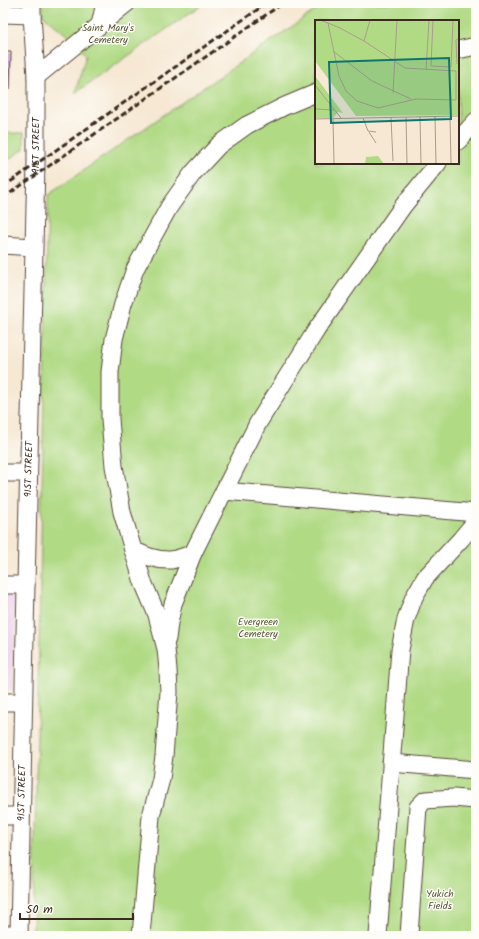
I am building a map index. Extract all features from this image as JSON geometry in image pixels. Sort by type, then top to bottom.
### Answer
[{"type":"street","points":[[100,25],[105,3]]},
{"type":"street","points":[[36,77],[128,3]]},
{"type":"street","points":[[3,14],[32,9]]},
{"type":"street","name":"91ST STREET","points":[[14,934],[21,816],[36,164],[36,77],[32,9]]},
{"type":"street","points":[[459,50],[476,46]]},
{"type":"street","points":[[141,936],[152,816],[161,779],[169,692],[166,650],[158,615],[143,582],[133,550],[122,512],[114,466],[110,419],[110,372],[116,332],[122,304],[135,269],[169,207],[193,173],[219,145],[247,125],[285,106],[315,93]]},
{"type":"street","points":[[459,140],[476,122]]},
{"type":"street","points":[[166,650],[173,604],[193,553],[258,423],[317,329],[403,206],[437,164]]},
{"type":"street","points":[[3,245],[33,247]]},
{"type":"street","points":[[3,473],[28,473]]},
{"type":"street","points":[[224,492],[476,513]]},
{"type":"street","points":[[378,936],[400,650],[406,619],[414,597],[425,578],[476,521]]},
{"type":"street","points":[[133,550],[145,556],[170,560],[193,553]]},
{"type":"street","points":[[3,585],[26,585]]},
{"type":"street","points":[[3,702],[23,702]]},
{"type":"street","points":[[391,762],[476,770]]},
{"type":"street","points":[[409,936],[418,807],[425,800],[453,798],[476,800]]},
{"type":"street","points":[[3,816],[21,816]]},
{"type":"shaded area","points":[[3,585],[17,585],[13,690],[3,690]]},
{"type":"green space","name":"Saint Mary's Cemetery","points":[[43,3],[204,3],[75,93],[86,55],[69,37],[43,15]]},
{"type":"green space","name":"Evergreen Cemetery","points":[[326,3],[476,3],[476,936],[33,936],[48,195]]},
{"type":"green space","points":[[4,133],[24,133],[24,149],[3,163]]},
{"type":"building","points":[[3,52],[11,52],[10,89],[3,88]]},
{"type":"building","points":[[3,592],[6,592],[5,636],[3,636]]},
{"type":"railway","points":[[3,187],[267,3]]},
{"type":"railway","points":[[3,198],[283,3]]},
{"type":"park label","name":"Yukich Fields","points":[[440,900]]}]
